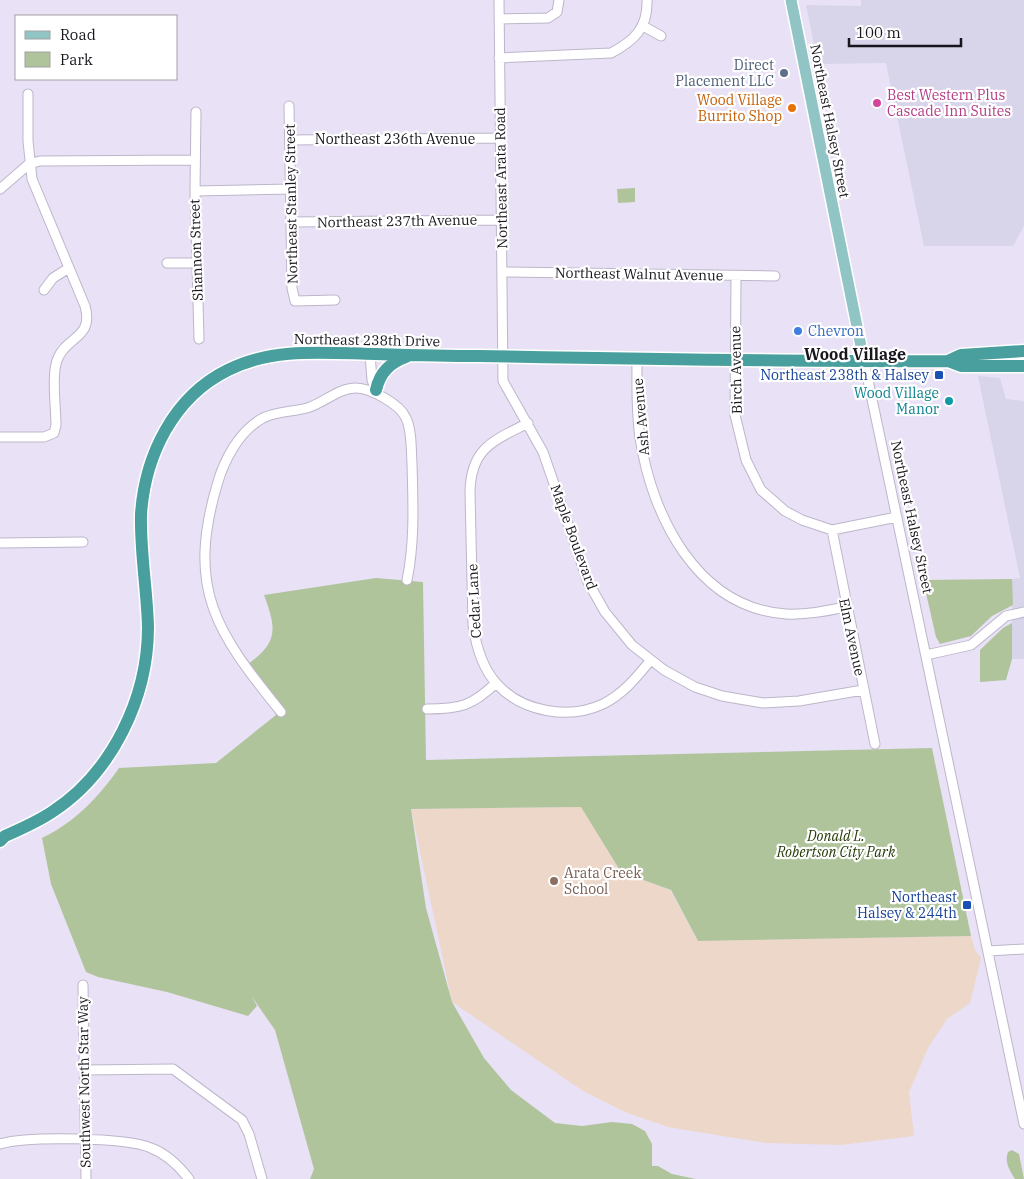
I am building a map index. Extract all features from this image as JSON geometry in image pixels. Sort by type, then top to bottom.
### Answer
[{"type":"highway","name":"Northeast 238th Drive","points":[[948,361],[961,355],[1024,351]]},
{"type":"highway","name":"Northeast 238th Drive","points":[[2,838],[54,812],[77,791],[114,750],[132,713],[143,671],[147,642],[140,533],[142,496],[150,461],[168,425],[200,389],[229,369],[295,352],[504,357],[948,361],[961,366],[1024,366]]},
{"type":"highway","points":[[376,391],[382,373],[391,364],[414,355]]},
{"type":"main road","name":"Northeast Halsey Street","points":[[791,0],[864,361]]},
{"type":"street","name":"Northeast Arata Road","points":[[499,0],[504,357]]},
{"type":"street","points":[[499,19],[548,18],[557,12],[559,0]]},
{"type":"street","points":[[500,58],[602,55],[626,45],[643,26],[647,0]]},
{"type":"street","points":[[643,26],[661,36]]},
{"type":"street","points":[[0,437],[44,437],[54,433],[56,425],[56,361],[64,349],[81,335],[87,324],[85,306],[32,179],[29,164],[28,94]]},
{"type":"street","name":"Northeast Stanley Street","points":[[289,106],[292,288],[294,300],[335,300]]},
{"type":"street","name":"Shannon Street","points":[[196,112],[197,152],[195,160],[195,191],[199,339]]},
{"type":"street","name":"Northeast 236th Avenue","points":[[290,140],[501,138]]},
{"type":"street","points":[[0,189],[29,164],[40,161],[195,160]]},
{"type":"street","points":[[195,191],[291,189]]},
{"type":"street","name":"Northeast 237th Avenue","points":[[291,222],[502,220]]},
{"type":"street","points":[[167,263],[196,263]]},
{"type":"street","points":[[44,290],[53,278],[69,268]]},
{"type":"street","name":"Northeast Walnut Avenue","points":[[503,272],[775,276]]},
{"type":"street","name":"Birch Avenue","points":[[736,276],[735,415],[742,449],[755,481],[767,497],[785,511],[802,520],[832,530],[897,517]]},
{"type":"street","points":[[370,354],[372,380],[376,391],[404,414],[410,438],[414,520],[407,580]]},
{"type":"street","name":"Maple Boulevard","points":[[504,357],[504,370],[509,388],[543,452],[588,582],[620,632],[650,661],[695,687],[722,696],[743,700],[785,703],[864,690]]},
{"type":"street","name":"Ash Avenue","points":[[637,358],[638,425],[650,482],[665,521],[694,566],[728,597],[759,610],[798,614],[846,607]]},
{"type":"street","name":"Northeast Halsey Street","points":[[864,361],[1024,1124]]},
{"type":"street","points":[[281,712],[229,644],[220,628],[210,598],[203,560],[204,540],[218,482],[231,452],[244,433],[263,418],[272,414],[305,408],[349,389],[376,391]]},
{"type":"street","name":"Cedar Lane","points":[[528,423],[487,446],[475,461],[470,480],[474,633],[481,657],[496,683],[505,691],[536,708],[556,712],[583,711],[614,698],[632,682],[650,661]]},
{"type":"street","name":"Elm Avenue","points":[[832,530],[875,744]]},
{"type":"street","points":[[0,543],[83,542]]},
{"type":"street","points":[[926,656],[971,645],[1006,616],[1024,612]]},
{"type":"street","points":[[427,709],[451,709],[467,705],[496,683]]},
{"type":"street","points":[[988,952],[1024,949]]},
{"type":"street","name":"Southwest North Star Way","points":[[83,985],[86,1179]]},
{"type":"street","points":[[84,1070],[173,1069],[242,1120],[249,1134],[262,1179]]},
{"type":"street","points":[[0,1144],[15,1141],[119,1140],[150,1148],[170,1159],[189,1179]]},
{"type":"shaded area","points":[[861,0],[1024,0],[1024,226],[1013,246],[924,246],[886,63],[818,64],[806,5],[861,6]]},
{"type":"shaded area","points":[[978,376],[1000,378],[1006,399],[1024,401],[1024,659],[1012,659],[1012,579],[1020,578]]},
{"type":"shaded area","points":[[581,807],[621,872],[670,890],[698,941],[971,936],[975,950],[981,958],[970,1003],[947,1019],[928,1048],[909,1092],[914,1136],[841,1145],[766,1143],[668,1127],[625,1112],[583,1091],[452,1002],[411,809]]},
{"type":"green space","points":[[635,188],[635,202],[618,203],[617,189]]},
{"type":"green space","name":"Donald L. Robertson City Park","points":[[376,578],[423,582],[426,760],[932,748],[971,936],[698,941],[671,890],[621,872],[581,807],[411,809],[426,908],[452,1002],[484,1058],[511,1090],[555,1123],[582,1126],[612,1122],[632,1124],[645,1131],[652,1144],[652,1166],[658,1166],[672,1174],[696,1179],[310,1179],[314,1169],[275,1030],[252,997],[257,1006],[248,1016],[167,992],[98,977],[86,972],[51,884],[42,838],[65,825],[85,808],[119,768],[216,763],[281,711],[247,665],[265,649],[272,634],[273,626],[264,595]]},
{"type":"green space","points":[[1012,579],[1013,605],[992,616],[971,636],[940,644],[936,637],[923,580]]},
{"type":"green space","points":[[1012,623],[1012,659],[1006,680],[980,682],[980,650],[1003,628]]},
{"type":"green space","points":[[1012,1150],[1019,1154],[1024,1179],[1015,1179],[1008,1166],[1008,1152]]},
{"type":"place","name":"Direct Placement LLC","points":[[784,73]]},
{"type":"place","name":"Best Western Plus Cascade Inn Suites","points":[[877,103]]},
{"type":"place","name":"Wood Village Burrito Shop","points":[[792,108]]},
{"type":"place","name":"Chevron","points":[[798,331]]},
{"type":"place","name":"Northeast 238th & Halsey","points":[[939,375]]},
{"type":"place","name":"Wood Village Manor","points":[[949,401]]},
{"type":"place","name":"Arata Creek School","points":[[554,881]]},
{"type":"place","name":"Northeast Halsey & 244th","points":[[967,905]]},
{"type":"district","name":"Wood Village","points":[[855,354]]}]
